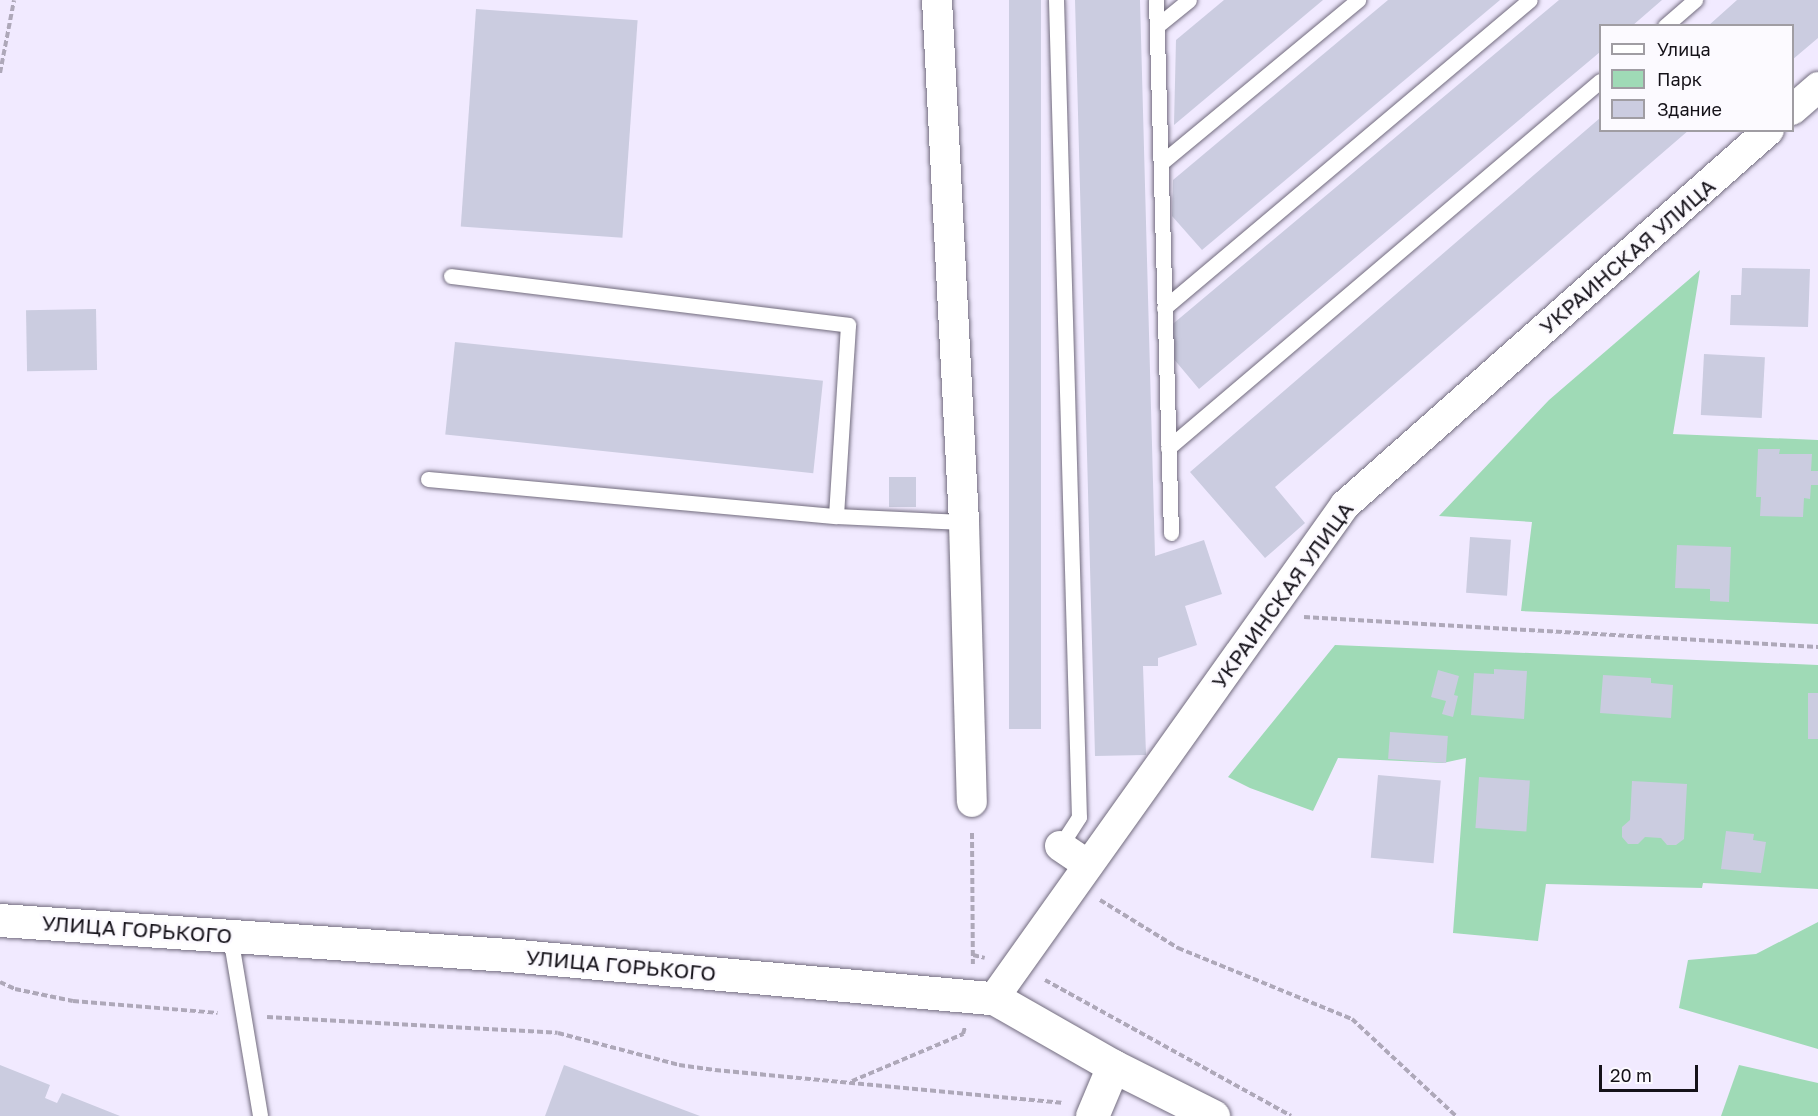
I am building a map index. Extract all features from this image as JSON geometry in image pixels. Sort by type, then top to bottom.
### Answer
[{"type":"main road","name":"УЛИЦА ГОРЬКОГО","points":[[0,920],[508,955],[984,997],[1213,1116]]},
{"type":"main road","points":[[1094,1111],[1113,1066]]},
{"type":"street","points":[[938,0],[964,522],[972,802]]},
{"type":"street","points":[[1794,108],[1818,87]]},
{"type":"street","name":"УКРАИНСКАЯ УЛИЦА","points":[[984,997],[1018,964],[1345,505],[1767,132]]},
{"type":"street","points":[[1059,846],[1081,874]]},
{"type":"lane","points":[[1056,0],[1079,817],[1059,846]]},
{"type":"lane","points":[[1156,0],[1171,533]]},
{"type":"lane","points":[[1157,26],[1189,0]]},
{"type":"lane","points":[[1161,163],[1358,0]]},
{"type":"lane","points":[[1164,308],[1530,0]]},
{"type":"lane","points":[[1667,24],[1695,0]]},
{"type":"lane","points":[[1168,448],[1599,82]]},
{"type":"lane","points":[[451,276],[848,325],[836,516]]},
{"type":"lane","points":[[428,479],[836,516],[964,522]]},
{"type":"lane","points":[[230,936],[260,1116]]},
{"type":"path","points":[[0,73],[14,0]]},
{"type":"path","points":[[1267,615],[1818,647]]},
{"type":"path","points":[[972,802],[973,955],[984,997]]},
{"type":"path","points":[[1081,874],[1178,948],[1352,1019],[1456,1116]]},
{"type":"path","points":[[973,955],[1018,964],[1097,1011],[1291,1116]]},
{"type":"path","points":[[0,982],[15,989],[73,1001],[243,1015],[558,1033],[679,1065],[850,1082],[1094,1111]]},
{"type":"path","points":[[850,1082],[963,1034]]},
{"type":"green space","points":[[1700,270],[1673,434],[1818,440],[1818,624],[1521,611],[1532,522],[1439,516],[1549,400]]},
{"type":"green space","points":[[1335,645],[1818,665],[1818,889],[1703,883],[1702,888],[1546,884],[1538,941],[1453,933],[1466,758],[1443,763],[1338,758],[1313,811],[1250,788],[1228,777]]},
{"type":"green space","points":[[1818,922],[1818,1049],[1679,1008],[1688,960],[1756,954]]},
{"type":"green space","points":[[1739,1065],[1818,1083],[1818,1116],[1721,1116]]},
{"type":"building","points":[[1009,0],[1041,0],[1041,729],[1009,729]]},
{"type":"building","points":[[1075,0],[1140,0],[1155,556],[1204,540],[1222,594],[1185,606],[1197,645],[1158,658],[1158,666],[1143,666],[1146,755],[1095,756]]},
{"type":"building","points":[[1224,0],[1323,0],[1174,125],[1176,40]]},
{"type":"building","points":[[1388,0],[1500,0],[1202,250],[1172,216],[1173,180]]},
{"type":"building","points":[[1559,0],[1662,0],[1634,24],[1599,24],[1599,53],[1199,389],[1173,358],[1168,328]]},
{"type":"building","points":[[1737,0],[1818,0],[1818,38],[1794,58],[1794,24],[1710,24]]},
{"type":"building","points":[[476,9],[638,20],[622,238],[461,226]]},
{"type":"building","points":[[1599,119],[1599,132],[1687,132],[1275,487],[1305,523],[1265,558],[1190,472]]},
{"type":"building","points":[[1742,268],[1810,269],[1808,327],[1730,325],[1731,295],[1741,295]]},
{"type":"building","points":[[96,309],[97,370],[27,371],[26,310]]},
{"type":"building","points":[[455,342],[823,381],[813,473],[445,434]]},
{"type":"building","points":[[1704,354],[1765,357],[1762,418],[1701,415]]},
{"type":"building","points":[[1758,449],[1780,449],[1779,454],[1812,454],[1811,471],[1818,471],[1818,485],[1811,485],[1810,499],[1804,498],[1803,517],[1760,516],[1761,497],[1756,497]]},
{"type":"building","points":[[889,477],[916,477],[916,507],[889,507]]},
{"type":"building","points":[[1470,537],[1511,540],[1507,596],[1466,593]]},
{"type":"building","points":[[1677,545],[1731,547],[1729,602],[1710,601],[1710,589],[1675,588]]},
{"type":"building","points":[[1494,669],[1527,671],[1524,719],[1471,715],[1474,673],[1494,674]]},
{"type":"building","points":[[1438,670],[1459,676],[1454,695],[1458,696],[1453,717],[1442,714],[1446,701],[1431,697]]},
{"type":"building","points":[[1603,675],[1651,678],[1651,683],[1673,685],[1671,718],[1600,713]]},
{"type":"building","points":[[1808,693],[1818,693],[1818,739],[1808,739]]},
{"type":"building","points":[[1390,732],[1448,736],[1446,763],[1388,759]]},
{"type":"building","points":[[1378,775],[1441,780],[1434,863],[1371,858]]},
{"type":"building","points":[[1479,777],[1530,781],[1526,831],[1475,828]]},
{"type":"building","points":[[1632,781],[1687,784],[1684,839],[1676,845],[1667,845],[1661,838],[1645,837],[1638,844],[1628,844],[1622,837],[1622,827],[1630,820]]},
{"type":"building","points":[[1726,831],[1754,834],[1753,840],[1766,842],[1761,873],[1721,869]]},
{"type":"building","points":[[0,1065],[50,1085],[45,1098],[57,1103],[62,1093],[120,1116],[0,1116]]},
{"type":"building","points":[[564,1065],[700,1116],[545,1116]]}]
